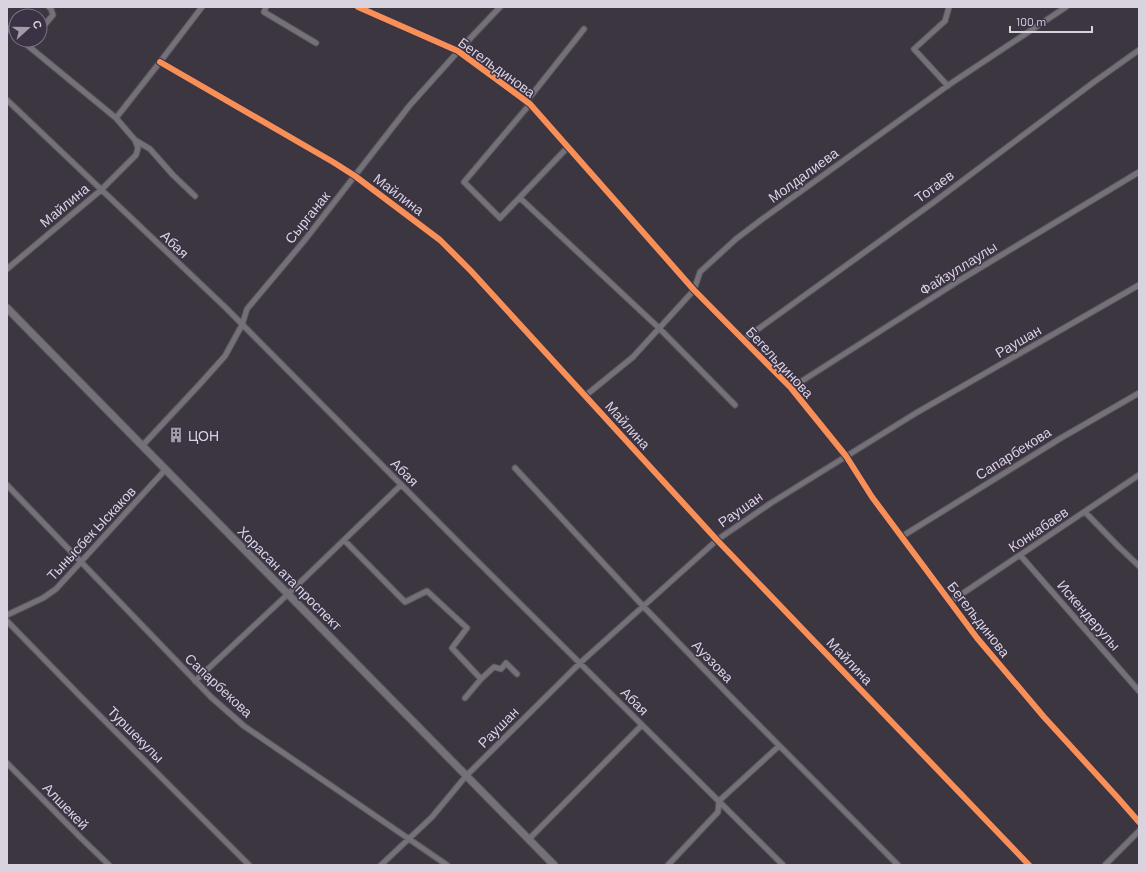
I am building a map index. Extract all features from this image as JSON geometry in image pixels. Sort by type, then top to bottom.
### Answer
[{"type":"main road","name":"Хорасан ата проспект","points":[[7,308],[554,865]]},
{"type":"street","points":[[48,21],[53,15],[49,7]]},
{"type":"street","points":[[116,118],[202,7]]},
{"type":"street","points":[[266,7],[264,12],[316,43]]},
{"type":"street","name":"Бегельдинова","points":[[358,7],[458,51],[528,103],[694,290],[790,388],[846,456],[872,497],[977,638],[1044,717],[1139,822]]},
{"type":"street","name":"Сырганак","points":[[142,446],[199,386],[224,356],[242,325],[247,309],[304,241],[410,105],[500,7]]},
{"type":"street","points":[[948,86],[914,49],[945,21],[949,7]]},
{"type":"street","name":"Молдалиева","points":[[585,396],[633,357],[694,290],[700,272],[741,235],[948,86],[1066,7]]},
{"type":"street","name":"Бегельдинова","points":[[568,148],[500,218],[464,182],[528,103],[584,29]]},
{"type":"street","points":[[31,48],[116,118],[135,140],[150,149],[172,174],[195,196]]},
{"type":"street","name":"Тотаев","points":[[743,340],[934,202],[1139,50]]},
{"type":"street","name":"Майлина","points":[[160,62],[333,162],[355,176],[440,240],[471,271],[717,540],[1029,865]]},
{"type":"street","name":"Абая","points":[[7,100],[242,325],[783,865]]},
{"type":"street","name":"Майлина","points":[[7,269],[101,190],[136,155],[138,148],[135,140]]},
{"type":"street","name":"Файзуллаулы","points":[[790,388],[960,280],[1139,172]]},
{"type":"street","points":[[520,198],[659,328],[735,405]]},
{"type":"street","name":"Раушан","points":[[381,865],[432,817],[466,776],[580,663],[717,540],[771,503],[916,413],[1139,285]]},
{"type":"street","name":"Сапарбекова","points":[[901,537],[1061,438],[1139,393]]},
{"type":"street","name":"Ауэзова","points":[[515,468],[643,606],[779,746],[898,865]]},
{"type":"street","name":"Тынысбек Ыскаков","points":[[7,615],[43,598],[56,589],[166,470]]},
{"type":"street","name":"Конкабаев","points":[[950,602],[1139,475]]},
{"type":"street","name":"Сапарбекова","points":[[7,485],[210,697],[244,726],[447,865]]},
{"type":"street","points":[[196,681],[401,485]]},
{"type":"street","points":[[1085,512],[1119,548],[1139,566]]},
{"type":"street","points":[[344,540],[405,602],[427,591],[467,628],[452,648],[481,679]]},
{"type":"street","name":"Искендерулы","points":[[1020,555],[1139,691]]},
{"type":"street","name":"Туршекулы","points":[[7,620],[83,699],[249,865]]},
{"type":"street","points":[[465,698],[481,679],[494,667],[501,669],[506,663],[517,674]]},
{"type":"street","points":[[529,839],[642,725]]},
{"type":"street","points":[[668,865],[718,812],[719,801],[779,746]]},
{"type":"street","name":"Алшекей","points":[[7,763],[109,865]]},
{"type":"street","points":[[1105,865],[1139,831]]},
{"type":"cycle path","points":[[358,7],[458,51],[530,104],[694,290],[791,388],[846,456],[872,497],[977,638],[1044,717],[1139,822]]},
{"type":"cycle path","points":[[160,62],[333,162],[355,176],[440,240],[471,271],[717,540],[1029,865]]},
{"type":"place","name":"ЦОН","points":[[176,435]]}]
